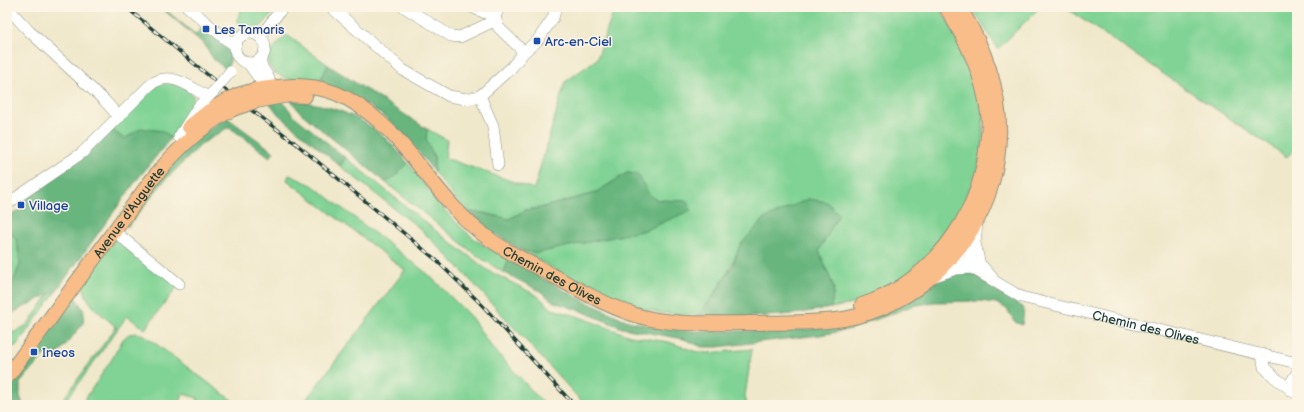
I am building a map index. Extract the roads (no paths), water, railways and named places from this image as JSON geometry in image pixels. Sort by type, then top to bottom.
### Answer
[{"type":"main road","points":[[946,7],[970,48],[978,69],[988,115],[988,136],[985,162],[980,183],[964,218],[954,248]]},
{"type":"main road","points":[[954,248],[978,218],[987,197],[995,168],[999,145],[999,114],[991,72],[981,46],[959,7]]},
{"type":"main road","name":"Chemin des Olives","points":[[261,95],[280,86],[311,87],[344,97],[374,117],[402,144],[451,204],[476,228],[512,254],[618,309],[654,319],[699,323],[783,322],[843,319],[864,314],[884,306],[915,288],[929,278],[954,248]]},
{"type":"main road","name":"Avenue d'Auguette","points":[[7,377],[150,181],[177,151],[202,128],[215,119],[238,95],[289,95]]},
{"type":"main road","name":"Chemin des Olives","points":[[289,95],[323,98],[374,117]]},
{"type":"main road","name":"Avenue d'Auguette","points":[[7,363],[146,175],[179,136],[192,124],[229,106]]},
{"type":"main road","name":"Chemin des Olives","points":[[783,322],[844,310],[866,304],[890,293],[909,281],[954,248]]},
{"type":"street","points":[[7,7],[33,35],[104,100],[119,117]]},
{"type":"street","points":[[188,7],[224,38],[235,45]]},
{"type":"street","points":[[260,37],[283,7]]},
{"type":"street","points":[[331,7],[403,70],[449,96],[466,99],[480,96],[512,68],[524,52],[537,41],[553,18],[556,7]]},
{"type":"street","points":[[404,7],[451,36],[460,37],[497,15]]},
{"type":"street","points":[[471,7],[497,15]]},
{"type":"street","points":[[497,15],[498,27],[524,52]]},
{"type":"street","points":[[246,33],[251,33],[260,37],[264,44],[260,64],[270,80],[261,95],[261,81],[235,52],[235,45],[238,39],[246,33]]},
{"type":"street","points":[[179,136],[198,107],[230,72],[244,61],[257,61],[261,58]]},
{"type":"street","name":"Chemin des Olives","points":[[267,74],[282,80],[311,87]]},
{"type":"street","points":[[7,204],[78,156],[158,79],[171,78],[192,88],[211,94]]},
{"type":"street","points":[[192,88],[196,94],[198,107]]},
{"type":"street","points":[[480,96],[492,126],[498,165]]},
{"type":"street","points":[[976,266],[975,243],[978,218]]},
{"type":"street","points":[[114,231],[179,284]]},
{"type":"street","name":"Chemin des Olives","points":[[954,248],[968,251],[976,266],[1014,293],[1030,299],[1297,363]]},
{"type":"street","name":"Chemin des Olives","points":[[929,278],[956,269],[976,266]]},
{"type":"street","points":[[1262,354],[1264,367],[1274,377],[1294,392]]},
{"type":"street","points":[[1294,392],[1292,381],[1297,372]]},
{"type":"railway","points":[[126,7],[238,100],[294,142],[435,259],[482,305],[574,405]]},
{"type":"place","name":"Les Tamaris","points":[[206,29]]},
{"type":"place","name":"Arc-en-Ciel","points":[[537,41]]},
{"type":"place","name":"Village","points":[[21,205]]},
{"type":"place","name":"Ineos","points":[[34,352]]}]
